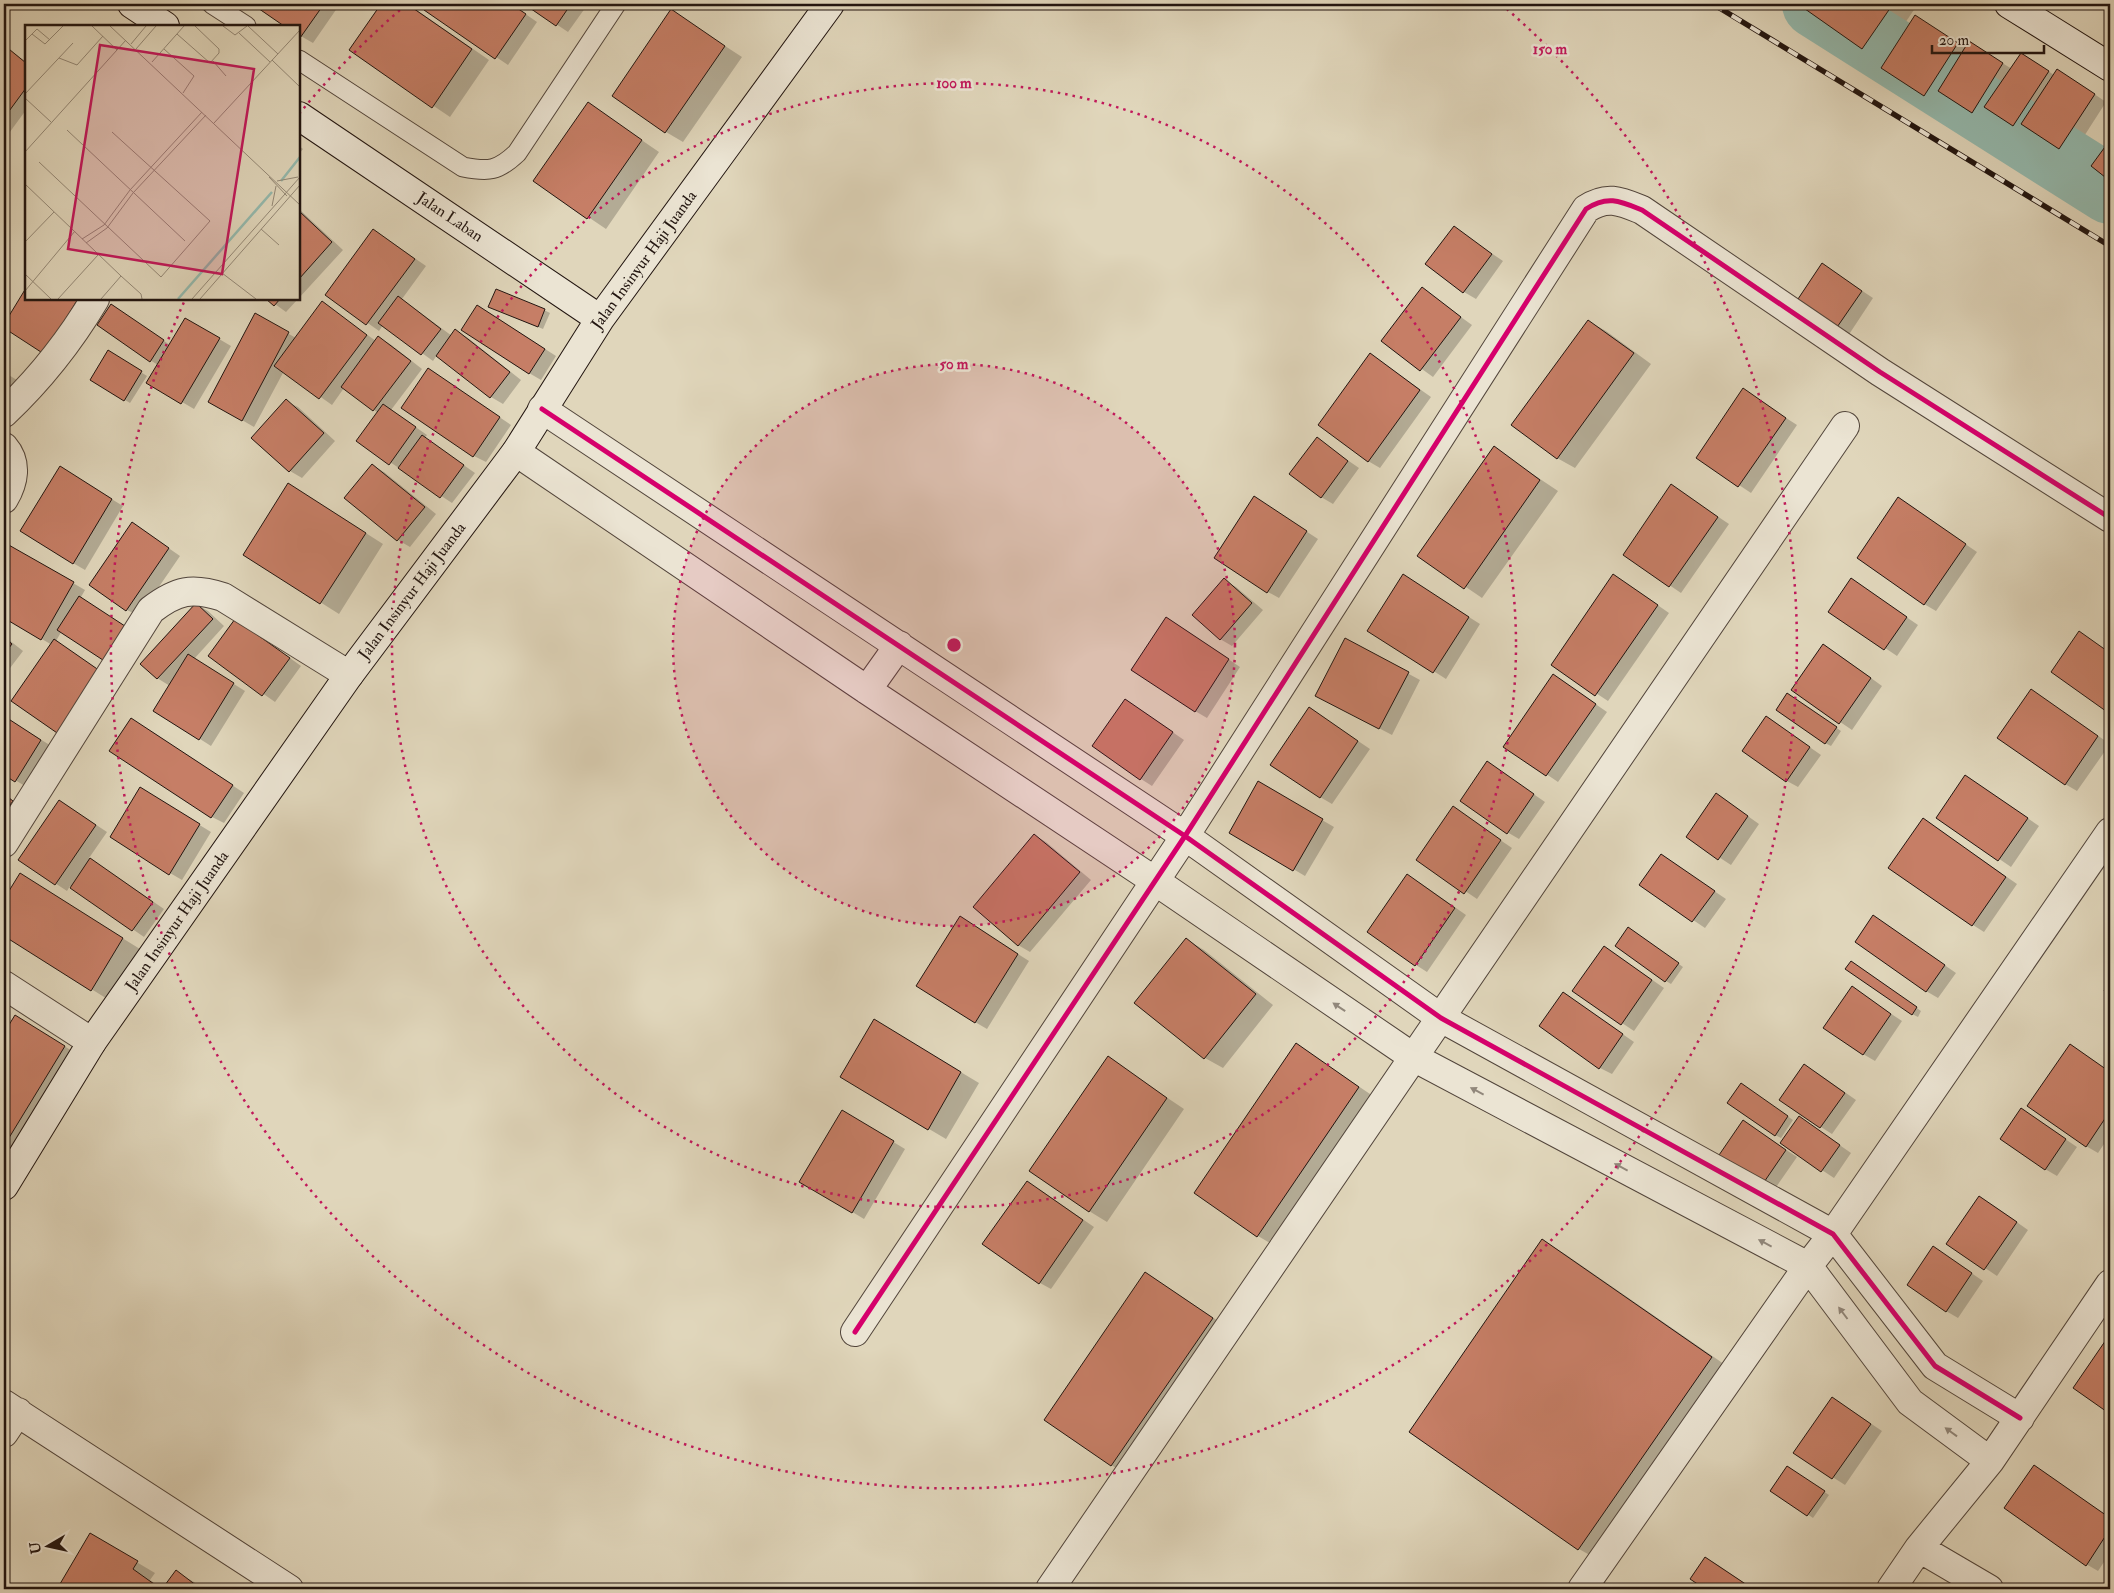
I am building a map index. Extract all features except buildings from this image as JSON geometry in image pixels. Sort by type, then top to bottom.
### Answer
[{"type":"street","points":[[132,4],[164,25]]},
{"type":"street","name":"Jalan Insinyur Haji Juanda","points":[[4,1186],[92,1042],[349,675],[516,452],[600,319],[830,4]]},
{"type":"street","points":[[2009,4],[2110,67]]},
{"type":"street","name":"Jalan Laban","points":[[300,117],[600,319]]},
{"type":"street","points":[[855,1332],[1185,836],[1586,209],[1597,202],[1608,200],[1626,203],[1642,210],[1880,372],[2110,518]]},
{"type":"street","points":[[4,413],[27,392],[52,361],[94,300]]},
{"type":"street","points":[[542,409],[1185,836],[1441,1018],[1833,1234],[1935,1366],[2020,1418]]},
{"type":"street","points":[[1050,1589],[1845,426]]},
{"type":"street","points":[[4,447],[14,466],[10,488],[4,499]]},
{"type":"street","points":[[516,452],[867,690],[1155,881],[1413,1057],[1808,1266],[1910,1402],[1990,1461]]},
{"type":"street","points":[[4,843],[151,610],[168,597],[202,590],[224,597],[349,675]]},
{"type":"street","points":[[867,690],[899,645]]},
{"type":"street","points":[[1582,1589],[1808,1266],[1833,1234],[2110,832]]},
{"type":"street","points":[[4,985],[92,1042]]},
{"type":"street","points":[[1891,1589],[1919,1548],[1990,1461],[2110,1284]]},
{"type":"street","points":[[9,1416],[290,1589]]},
{"type":"street","points":[[1919,1548],[1989,1589]]},
{"type":"lane","points":[[212,4],[244,25]]},
{"type":"lane","points":[[300,61],[463,167],[493,170],[503,166],[517,153],[616,4]]},
{"type":"waterway","points":[[1816,4],[2110,190]]},
{"type":"railway","points":[[1713,4],[2110,246]]},
{"type":"cycle path","points":[[855,1332],[1185,836],[1586,209],[1601,202],[1614,201],[1642,210],[1880,372],[2110,518]]},
{"type":"cycle path","points":[[542,409],[1185,836],[1441,1018],[1833,1234],[1935,1366],[2020,1418]]}]
